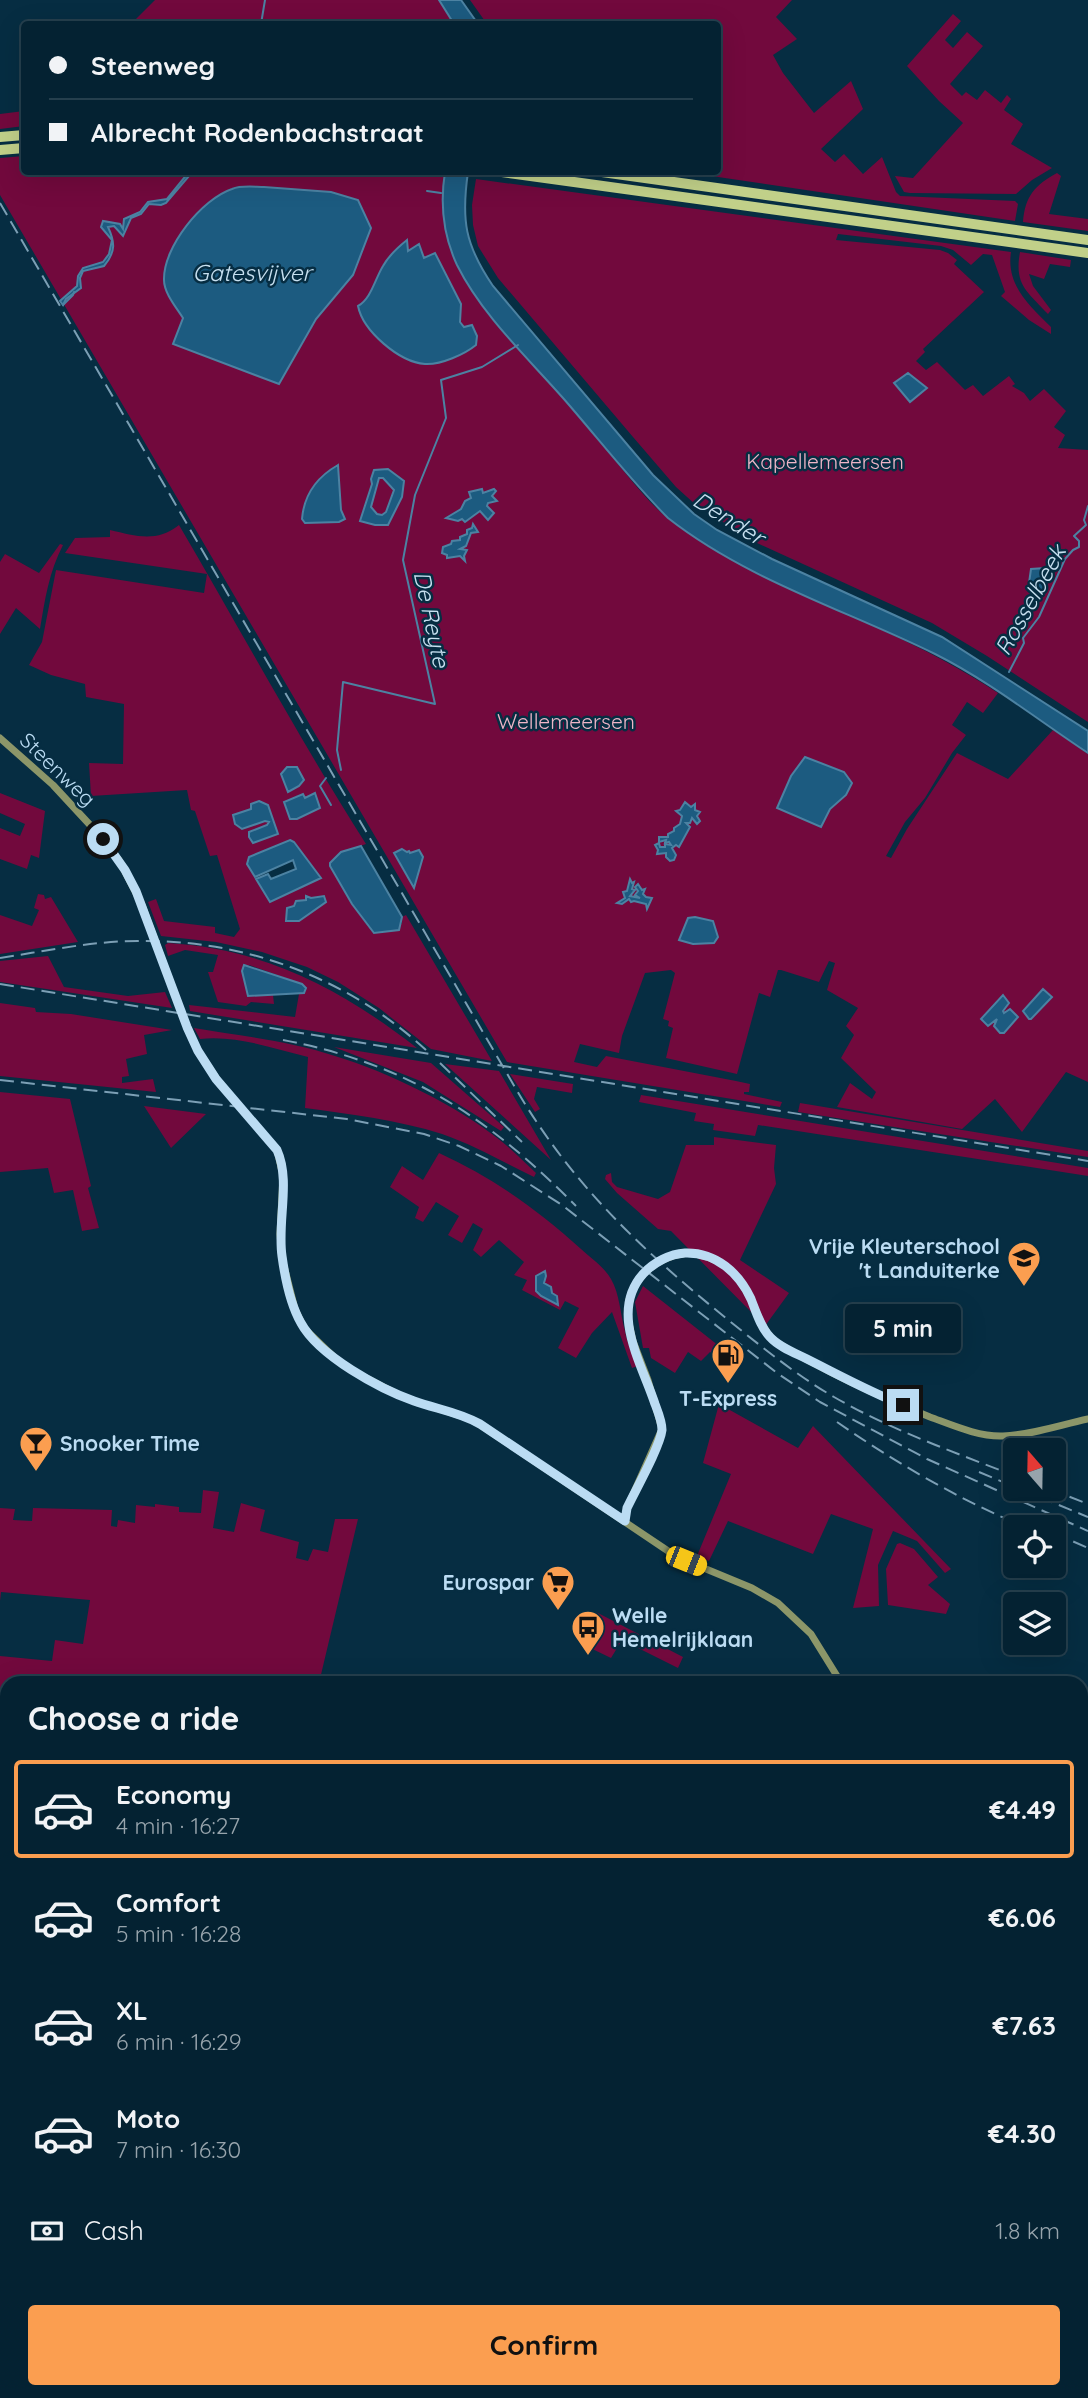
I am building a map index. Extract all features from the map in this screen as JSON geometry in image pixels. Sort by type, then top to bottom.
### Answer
[{"type":"highway","points":[[0,137],[21,135]]},
{"type":"highway","points":[[0,150],[21,148]]},
{"type":"highway","points":[[524,175],[1088,253]]},
{"type":"highway","points":[[623,175],[1088,240]]},
{"type":"main road","name":"Steenweg","points":[[1,742],[53,785],[119,860],[142,905],[198,1051],[216,1079],[277,1150],[283,1172],[280,1215],[282,1258],[295,1309],[304,1328],[334,1358],[354,1371],[405,1398],[465,1416],[480,1424],[677,1557],[752,1588],[778,1603],[811,1634],[837,1676]]},
{"type":"main road","points":[[625,1521],[627,1508],[662,1429],[629,1329],[629,1300],[637,1282],[649,1268],[666,1258],[687,1253],[713,1258],[725,1265],[745,1288],[770,1338],[876,1394],[967,1430],[1005,1436],[1088,1419]]},
{"type":"green space","points":[[155,0],[439,0],[452,21],[138,21],[136,19]]},
{"type":"green space","points":[[470,0],[792,0],[776,17],[797,39],[773,55],[783,73],[814,113],[851,81],[863,109],[821,149],[835,162],[844,154],[863,174],[882,157],[900,196],[1015,201],[1018,204],[1015,221],[704,175],[721,175],[721,21],[485,21]]},
{"type":"green space","points":[[953,14],[961,21],[945,40],[953,48],[967,32],[983,46],[950,84],[962,96],[966,92],[977,100],[985,90],[1001,103],[1007,95],[1011,99],[1004,110],[1023,124],[1011,144],[1052,168],[1016,194],[910,193],[904,192],[895,176],[913,178],[963,123],[907,66]]},
{"type":"green space","points":[[21,111],[21,126],[0,129],[0,114]]},
{"type":"green space","name":"Wellemeersen","points":[[21,156],[21,175],[445,175],[443,193],[446,228],[457,261],[484,308],[661,512],[709,545],[750,568],[918,647],[998,693],[983,713],[967,702],[952,725],[966,735],[925,798],[905,822],[886,856],[891,858],[957,753],[1008,779],[1053,730],[1088,754],[1088,1082],[1066,1072],[1022,1132],[995,1099],[962,1129],[837,1107],[850,1083],[872,1099],[876,1092],[841,1058],[854,1035],[846,1026],[858,1008],[827,990],[835,963],[829,961],[819,982],[778,970],[770,997],[759,993],[737,1074],[666,1058],[673,1028],[668,1026],[669,1021],[663,1019],[675,973],[671,970],[645,973],[622,1036],[619,1053],[580,1044],[574,1062],[597,1067],[606,1056],[750,1084],[749,1092],[744,1094],[782,1102],[780,1107],[507,1062],[0,195],[0,158]]},
{"type":"green space","points":[[1057,173],[1061,176],[1049,214],[1088,219],[1088,231],[1023,222],[1032,192]]},
{"type":"green space","name":"Kapellemeersen","points":[[476,179],[1011,252],[1010,264],[1016,284],[1027,302],[1051,327],[1051,334],[1029,320],[1001,296],[1005,292],[992,255],[983,254],[971,265],[953,250],[941,246],[838,234],[836,240],[940,250],[957,260],[954,264],[984,292],[923,349],[925,352],[916,361],[926,370],[937,362],[965,390],[973,385],[983,396],[1009,376],[1015,384],[1012,386],[1024,393],[1030,401],[1044,389],[1066,411],[1054,427],[1065,435],[1058,448],[1088,450],[1088,722],[932,623],[757,543],[697,506],[676,487],[498,278],[478,246],[473,225],[472,205]]},
{"type":"green space","points":[[1020,252],[1071,260],[1070,267],[1050,264],[1044,279],[1029,274],[1033,286],[1051,310],[1048,314],[1024,287],[1019,272]]},
{"type":"green space","points":[[179,525],[366,844],[341,853],[330,866],[340,884],[374,933],[398,928],[402,917],[406,915],[492,1061],[431,1049],[379,1008],[338,982],[307,967],[262,952],[216,942],[161,936],[148,902],[156,899],[164,921],[215,927],[215,933],[234,937],[240,929],[217,855],[210,856],[195,811],[191,810],[187,790],[91,796],[89,763],[123,764],[124,704],[86,697],[85,684],[51,675],[29,665],[42,642],[56,570],[204,593],[207,574],[65,553],[75,538],[110,537],[110,530],[146,536],[170,531]],"holes":[[[294,842],[321,878],[270,902],[247,864]]]},
{"type":"green space","points":[[60,544],[63,545],[51,576],[40,629],[16,608],[0,634],[0,562],[5,554],[39,573]]},
{"type":"green space","points":[[0,793],[45,811],[39,858],[31,855],[27,869],[0,859],[0,828],[20,836],[25,824],[0,813]]},
{"type":"green space","points":[[38,894],[44,895],[45,899],[51,897],[78,942],[0,954],[0,915],[32,926],[39,910],[34,908]]},
{"type":"green space","points":[[168,943],[238,954],[301,976],[360,1008],[417,1048],[190,1011],[189,1005],[295,1017],[299,994],[304,993],[306,988],[302,984],[249,965],[245,980],[248,996],[273,995],[274,1004],[251,1002],[246,1006],[218,1002],[208,972],[213,972],[218,955],[185,950],[168,956],[165,945]]},
{"type":"green space","points":[[48,956],[64,987],[128,996],[165,992],[172,1008],[0,982],[0,961]]},
{"type":"green space","points":[[0,1003],[35,1008],[36,1012],[71,1014],[172,1030],[144,1035],[147,1054],[126,1059],[129,1076],[122,1077],[122,1083],[153,1079],[156,1092],[0,1076]]},
{"type":"green space","points":[[194,1028],[301,1046],[377,1071],[422,1091],[464,1115],[506,1145],[536,1173],[534,1177],[466,1143],[425,1129],[305,1108],[308,1057],[241,1041],[200,1039]]},
{"type":"green space","points":[[334,1047],[431,1063],[504,1127],[501,1131],[423,1082]]},
{"type":"green space","points":[[445,1064],[499,1071],[551,1160]]},
{"type":"green space","points":[[510,1074],[573,1084],[572,1093],[537,1087],[534,1099],[540,1109],[535,1112]]},
{"type":"green space","points":[[0,1092],[70,1099],[99,1228],[82,1231],[73,1190],[54,1193],[48,1168],[0,1172]]},
{"type":"green space","points":[[641,1095],[1088,1168],[1088,1176],[758,1125],[755,1136],[713,1130],[714,1124],[694,1121],[696,1113],[639,1102]]},
{"type":"green space","points":[[800,1103],[1088,1151],[1088,1157],[798,1112]]},
{"type":"green space","points":[[144,1106],[206,1114],[171,1148]]},
{"type":"green space","points":[[714,1137],[776,1145],[776,1184],[740,1260],[789,1293],[765,1326],[671,1231],[658,1229],[605,1179],[606,1175],[611,1173],[612,1182],[617,1187],[658,1199],[670,1192],[686,1145],[714,1145]]},
{"type":"green space","points":[[439,1153],[514,1195],[605,1271],[616,1291],[627,1340],[638,1366],[632,1368],[612,1312],[592,1333],[576,1358],[558,1348],[579,1308],[565,1301],[560,1310],[522,1290],[527,1280],[514,1275],[524,1262],[499,1240],[481,1257],[473,1250],[483,1229],[473,1223],[462,1243],[448,1235],[459,1216],[436,1202],[423,1222],[415,1218],[419,1207],[390,1187],[402,1166],[423,1180]]},
{"type":"green space","points":[[643,1286],[738,1361],[733,1366],[710,1352],[701,1361],[688,1352],[675,1373],[651,1358],[649,1348],[643,1348],[635,1302]]},
{"type":"green space","points":[[719,1404],[798,1448],[813,1426],[951,1569],[945,1573],[917,1541],[893,1531],[878,1565],[879,1606],[853,1608],[873,1529],[831,1514],[813,1554],[728,1521],[709,1561],[697,1556],[731,1474],[703,1463]]},
{"type":"green space","points":[[203,1490],[219,1492],[213,1528],[234,1532],[241,1503],[265,1510],[260,1531],[299,1542],[296,1558],[308,1561],[313,1549],[328,1552],[335,1519],[358,1519],[321,1676],[0,1676],[0,1656],[52,1661],[55,1640],[83,1644],[90,1600],[1,1592],[0,1601],[0,1508],[15,1509],[13,1520],[32,1521],[33,1508],[112,1510],[111,1526],[117,1527],[118,1520],[135,1523],[136,1505],[155,1507],[155,1504],[179,1507],[179,1512],[201,1513]]},
{"type":"green space","points":[[897,1544],[914,1549],[938,1577],[928,1585],[950,1604],[946,1614],[888,1605],[886,1569]]},
{"type":"green space","points":[[596,1612],[683,1657],[678,1668],[622,1640],[611,1658],[582,1644]]},
{"type":"water","points":[[439,0],[461,0],[476,21],[452,21]]},
{"type":"water","points":[[189,175],[166,203],[149,204],[141,214],[131,218],[123,236],[114,226],[108,227],[112,237],[113,247],[111,256],[104,266],[83,271],[80,278],[81,288],[66,299],[63,305],[60,301],[77,286],[78,276],[83,268],[103,262],[109,254],[112,240],[101,227],[103,221],[120,224],[123,229],[124,219],[140,212],[148,202],[167,199]]},
{"type":"water","points":[[445,175],[468,175],[465,204],[467,232],[476,258],[493,286],[653,475],[694,514],[717,530],[772,559],[942,637],[1088,731],[1088,753],[994,688],[955,665],[764,577],[699,540],[668,518],[479,301],[452,254],[446,231],[443,195]]},
{"type":"water","name":"Gatesvijver","points":[[264,187],[331,192],[358,200],[371,228],[353,275],[316,319],[279,384],[173,344],[183,318],[168,295],[164,280],[170,253],[197,213],[220,194],[232,189]]},
{"type":"water","points":[[407,240],[408,251],[419,244],[424,258],[435,253],[461,304],[460,322],[464,327],[472,325],[477,336],[476,345],[445,361],[425,364],[404,358],[384,344],[361,316],[358,306],[370,294],[388,258]]},
{"type":"water","points":[[908,373],[927,388],[910,402],[894,383]]},
{"type":"water","points":[[338,465],[341,510],[345,519],[339,522],[305,523],[302,519],[303,510],[309,494],[324,475]]},
{"type":"water","points":[[388,469],[404,481],[402,497],[388,525],[360,521],[374,470]],"holes":[[[379,478],[383,478],[394,490],[386,512],[382,515],[377,514],[371,507]]]},
{"type":"water","points":[[482,489],[483,493],[494,489],[496,491],[492,496],[497,501],[488,503],[487,506],[494,513],[488,520],[480,511],[465,522],[462,519],[458,521],[446,518],[461,509],[465,501],[471,498],[469,492]]},
{"type":"water","points":[[473,524],[478,532],[471,533],[466,546],[460,549],[467,550],[465,561],[460,556],[447,558],[447,555],[442,553],[443,547],[452,541],[460,540]]},
{"type":"water","points":[[1045,568],[1045,588],[1042,595],[1034,596],[1029,583],[1031,569]]},
{"type":"water","points":[[805,757],[844,772],[852,783],[846,795],[830,809],[821,827],[777,808],[791,776]]},
{"type":"water","points":[[287,767],[297,767],[304,780],[288,792],[281,774]]},
{"type":"water","points":[[315,793],[320,808],[297,819],[290,819],[284,802],[303,794],[305,798]]},
{"type":"water","points":[[259,801],[268,805],[278,834],[253,843],[249,832],[269,822],[242,829],[235,824],[233,815],[251,809],[251,804]]},
{"type":"water","points":[[685,802],[691,807],[695,804],[695,810],[700,812],[697,816],[700,821],[697,824],[692,818],[690,823],[686,823],[690,827],[679,847],[676,845],[672,848],[676,855],[674,860],[670,861],[666,853],[657,854],[655,845],[671,845],[669,842],[665,843],[666,840],[659,842],[659,837],[668,837],[680,824],[682,816],[676,811],[680,810]]},
{"type":"water","points":[[290,840],[321,878],[270,902],[256,879],[268,874],[271,879],[296,869],[293,860],[255,877],[247,864],[249,857]]},
{"type":"water","points":[[361,846],[402,917],[399,930],[374,933],[352,904],[330,866],[341,852]]},
{"type":"water","points":[[402,849],[410,853],[419,850],[423,857],[414,888],[394,853]]},
{"type":"water","points":[[630,879],[634,882],[632,889],[635,890],[630,896],[640,898],[635,895],[638,891],[635,887],[638,884],[642,890],[645,889],[643,894],[646,897],[652,898],[647,909],[646,904],[631,902],[629,899],[622,904],[617,903],[625,898],[623,892],[627,891]]},
{"type":"water","points":[[306,896],[324,896],[326,902],[299,921],[286,921],[287,908],[294,906],[296,901],[306,900]]},
{"type":"water","points":[[688,918],[713,921],[718,937],[714,943],[693,944],[679,940]]},
{"type":"water","points":[[244,965],[302,984],[306,988],[304,993],[248,996],[242,971]]},
{"type":"water","points":[[1043,989],[1052,997],[1029,1019],[1023,1011]]},
{"type":"water","points":[[1003,995],[1009,1003],[1004,1013],[1010,1009],[1018,1017],[1004,1033],[1000,1033],[994,1026],[997,1019],[988,1026],[981,1019]]},
{"type":"water","points":[[545,1271],[544,1283],[551,1287],[552,1293],[557,1296],[558,1305],[536,1291],[536,1276]]},
{"type":"waterway","points":[[262,21],[265,0]]},
{"type":"waterway","points":[[427,191],[441,193]]},
{"type":"waterway","points":[[63,305],[74,292]]},
{"type":"waterway","name":"De Reyte","points":[[341,770],[337,750],[343,682],[435,704],[403,560],[415,495],[446,418],[441,380],[482,367],[518,345]]},
{"type":"waterway","name":"Rosselbeek","points":[[1009,672],[1024,643],[1023,638],[1039,617],[1065,559],[1079,547],[1079,541],[1074,536],[1086,525],[1084,520],[1088,506]]},
{"type":"waterway","name":"De Reyte","points":[[326,778],[320,786],[331,805]]},
{"type":"railway","points":[[0,203],[516,1089],[561,1156],[585,1186],[637,1241],[727,1319],[793,1370],[834,1397],[878,1420],[1003,1471]]},
{"type":"railway","points":[[0,958],[121,941],[178,942],[217,947],[255,956],[329,983],[363,1002],[426,1050]]},
{"type":"railway","points":[[0,984],[1088,1161]]},
{"type":"railway","points":[[283,1040],[328,1050],[369,1064],[443,1099],[511,1146],[576,1206]]},
{"type":"railway","points":[[440,1063],[522,1142]]},
{"type":"railway","points":[[0,1080],[347,1119],[424,1134],[459,1146],[501,1166],[562,1205],[777,1373],[820,1402],[927,1459],[1088,1531]]},
{"type":"railway","points":[[837,1422],[929,1480],[1003,1517]]},
{"type":"railway","points":[[979,1472],[1003,1482]]},
{"type":"railway","points":[[1066,1495],[1088,1504]]},
{"type":"railway","points":[[1052,1502],[1088,1517]]},
{"type":"railway","points":[[1066,1538],[1088,1548]]},
{"type":"place","name":"Vrije Kleuterschool 't Landuiterke","points":[[1024,1288]]},
{"type":"place","name":"T-Express","points":[[728,1385]]},
{"type":"place","name":"Snooker Time","points":[[36,1473]]},
{"type":"place","name":"Eurospar","points":[[558,1612]]},
{"type":"place","name":"Welle Hemelrijklaan","points":[[588,1657]]},
{"type":"route","points":[[103,839],[136,891],[198,1051],[216,1079],[277,1150],[283,1176],[281,1242],[293,1304],[304,1328],[340,1362],[397,1394],[465,1416],[480,1424],[625,1521],[627,1508],[662,1429],[648,1380],[635,1351],[629,1329],[628,1306],[634,1288],[643,1274],[666,1258],[687,1253],[697,1254],[713,1258],[725,1265],[741,1282],[770,1338],[842,1377],[903,1405]]},
{"type":"water label","name":"Dender","points":[[729,518]]}]
